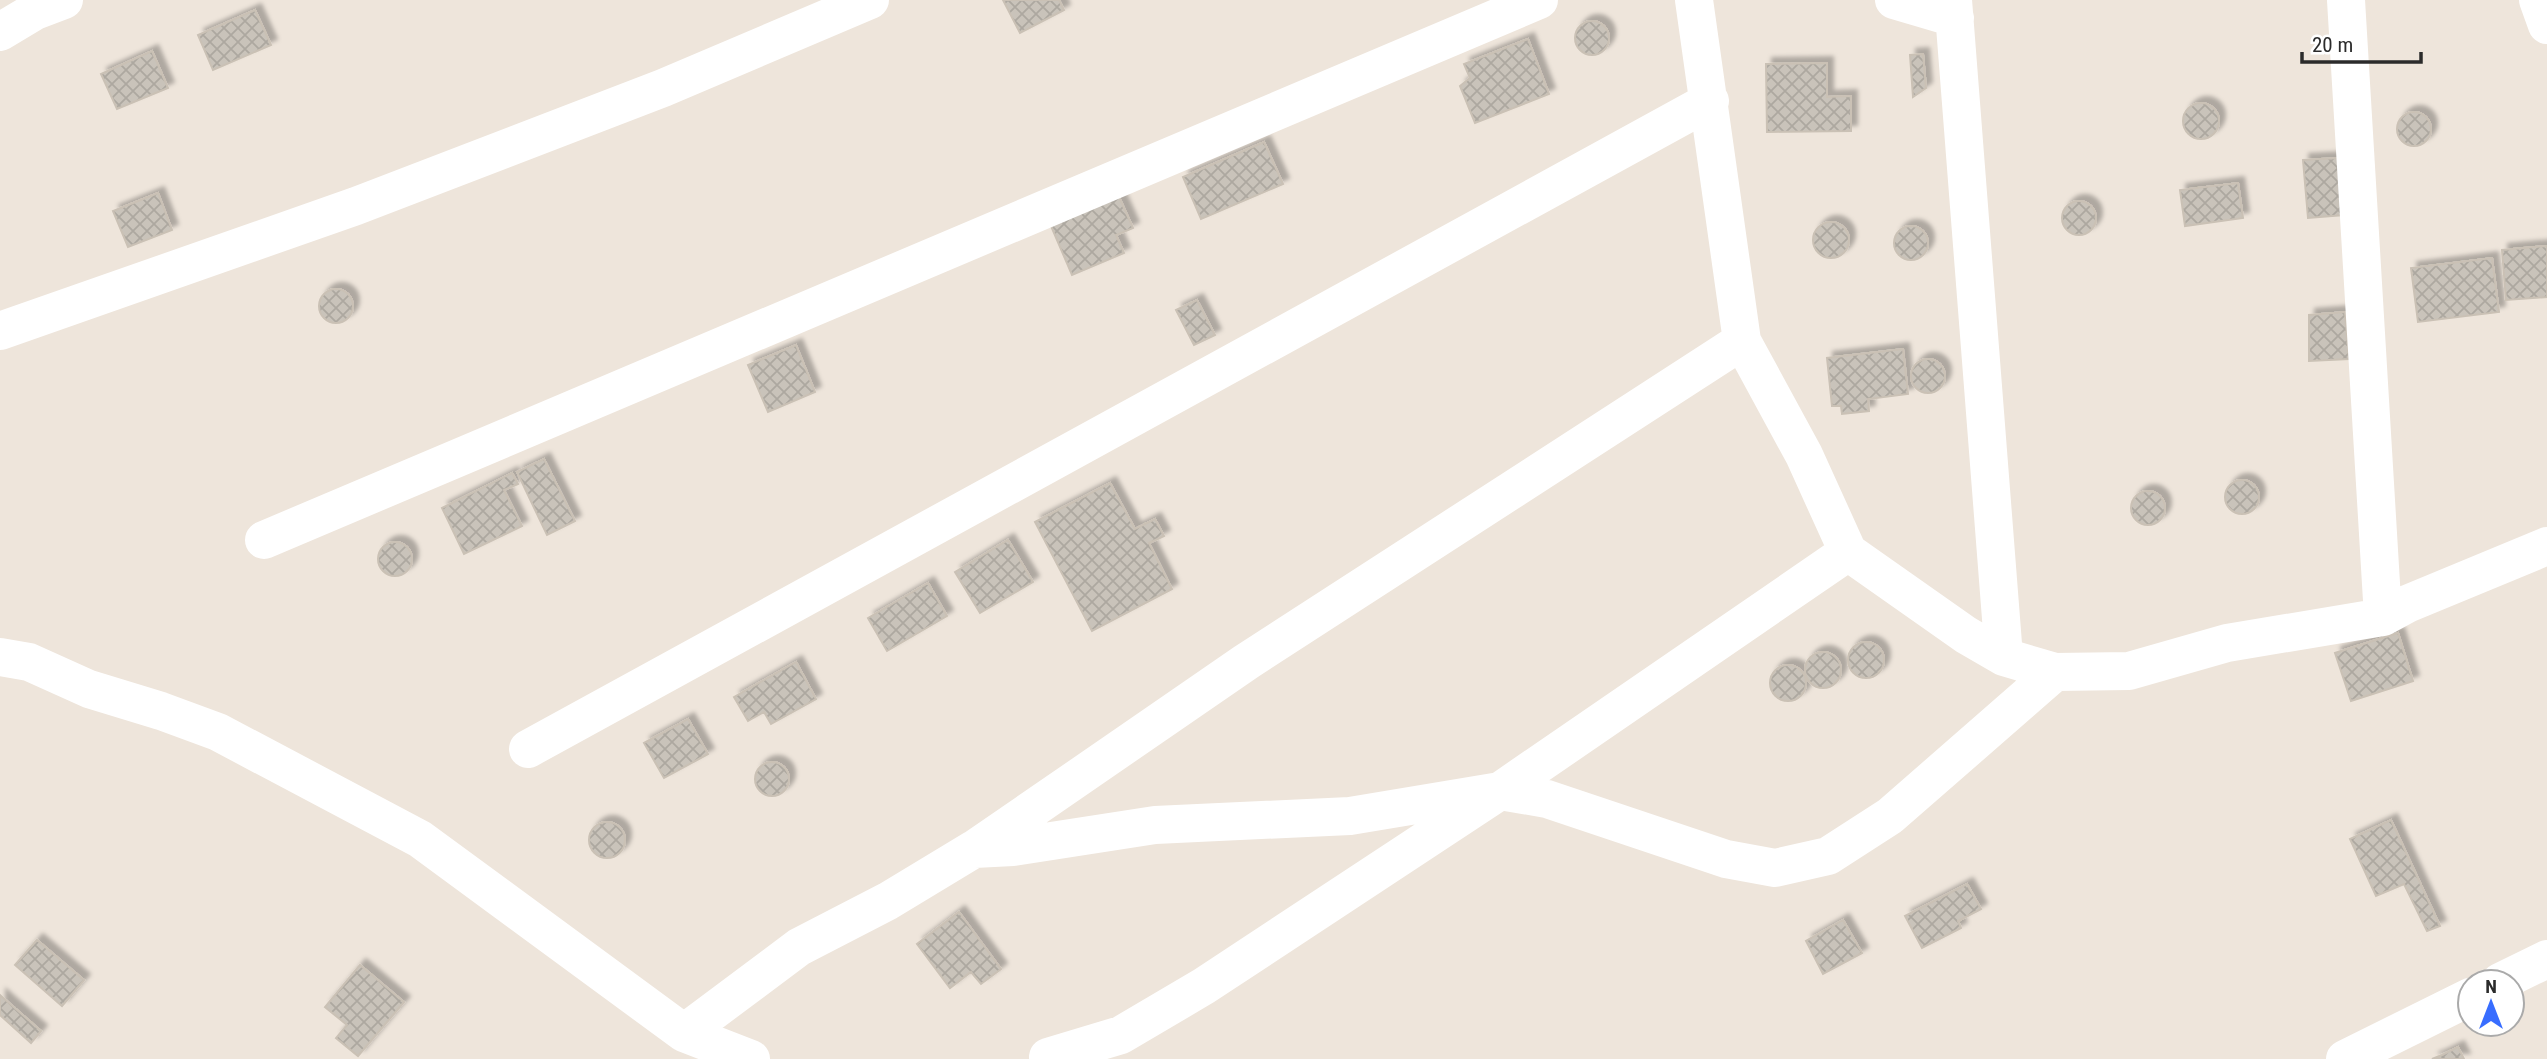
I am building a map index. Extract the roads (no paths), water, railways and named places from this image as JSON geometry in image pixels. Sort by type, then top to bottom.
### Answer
[{"type":"street","points":[[0,32],[35,11],[64,0]]},
{"type":"street","points":[[0,331],[356,206],[663,88],[870,0]]},
{"type":"street","points":[[264,540],[1539,0]]},
{"type":"street","points":[[1694,0],[1742,341],[1804,455],[1848,552],[1966,635],[2004,657],[2055,672],[2129,671],[2227,643],[2383,617],[2407,604],[2547,546]]},
{"type":"street","points":[[1894,0],[1954,9],[2004,657]]},
{"type":"street","points":[[2346,0],[2383,617]]},
{"type":"street","points":[[2538,0],[2547,25]]},
{"type":"street","points":[[528,749],[1710,101]]},
{"type":"street","points":[[684,1033],[799,947],[888,901],[974,849],[1246,662],[1742,341]]},
{"type":"street","points":[[1048,1057],[1121,1035],[1204,986],[1500,791],[1848,552]]},
{"type":"street","points":[[0,657],[29,662],[89,689],[161,710],[218,732],[420,839],[684,1033],[751,1059]]},
{"type":"street","points":[[974,849],[1013,847],[1155,825],[1350,816],[1500,791],[1548,799],[1726,859],[1775,868],[1828,856],[1890,816],[2055,672]]},
{"type":"street","points":[[2526,969],[2547,958]]},
{"type":"street","points":[[2345,1059],[2456,1004]]}]
